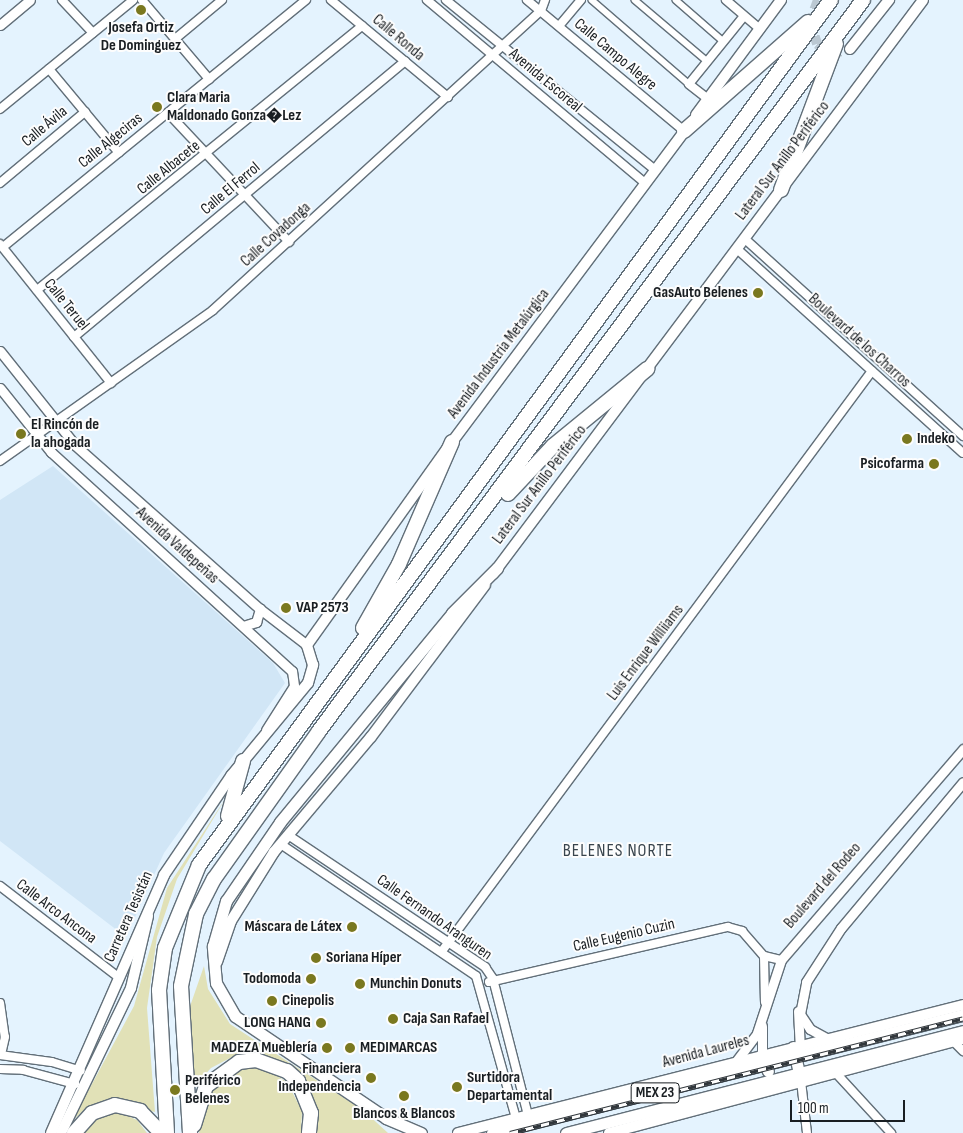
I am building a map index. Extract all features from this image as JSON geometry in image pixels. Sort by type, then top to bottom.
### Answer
[{"type":"highway","points":[[191,1133],[181,986],[196,914],[232,850],[863,0]]},
{"type":"highway","points":[[684,131],[828,3]]},
{"type":"highway","points":[[166,1133],[158,1025],[165,948],[199,865],[224,827],[328,689],[828,3]]},
{"type":"highway","points":[[781,190],[842,28]]},
{"type":"highway","points":[[380,652],[524,474],[647,369]]},
{"type":"highway","points":[[328,689],[395,573],[452,442]]},
{"type":"highway","points":[[224,827],[243,762]]},
{"type":"highway","points":[[191,1133],[206,1086],[238,1062],[256,1060],[286,1071],[298,1081],[311,1113],[309,1133]]},
{"type":"highway","points":[[74,1133],[92,1113],[115,1105],[140,1111],[161,1133]]},
{"type":"main road","name":"Avenida Industria Metalúrgica","points":[[307,645],[452,442],[781,0]]},
{"type":"main road","points":[[850,49],[889,0]]},
{"type":"main road","name":"Lateral Sur Anillo Periférico","points":[[224,1000],[217,974],[221,942],[282,845],[291,837],[497,568],[923,0]]},
{"type":"main road","points":[[421,1133],[386,1118],[244,1024],[224,1000],[214,974],[213,946],[232,891],[331,756],[471,591],[497,568]]},
{"type":"main road","points":[[266,730],[286,713],[311,678],[313,665],[307,645]]},
{"type":"main road","name":"Carretera Tesistán","points":[[51,1133],[81,1071],[151,900],[179,848],[266,730]]},
{"type":"main road","points":[[61,1133],[131,988],[151,900]]},
{"type":"main road","name":"Avenida Laureles","points":[[492,1133],[764,1060],[828,1039],[963,1005]]},
{"type":"main road","name":"Avenida Laureles","points":[[797,1050],[963,1015]]},
{"type":"main road","name":"MEX 23","points":[[566,1133],[771,1080],[800,1077],[963,1031]]},
{"type":"main road","points":[[609,1133],[800,1077],[835,1072],[958,1040]]},
{"type":"main road","points":[[797,1050],[800,1077]]},
{"type":"main road","name":"Avenida Laureles","points":[[458,1133],[737,1060],[764,1060]]},
{"type":"main road","points":[[764,1060],[771,1080]]},
{"type":"main road","points":[[386,1118],[398,1133]]},
{"type":"street","points":[[0,25],[30,0]]},
{"type":"street","points":[[62,0],[92,33]]},
{"type":"street","points":[[0,109],[133,0]]},
{"type":"street","points":[[142,0],[209,79]]},
{"type":"street","points":[[175,39],[222,0]]},
{"type":"street","name":"Calle Algeciras","points":[[1,245],[119,153],[306,0]]},
{"type":"street","name":"Calle Ronda","points":[[331,0],[448,97]]},
{"type":"street","name":"Avenida Escoreal","points":[[427,0],[646,183]]},
{"type":"street","name":"Avenida Escoreal","points":[[446,0],[655,170]]},
{"type":"street","name":"Calle Campo Alegre","points":[[528,0],[684,131]]},
{"type":"street","name":"Calle Covadonga","points":[[0,461],[213,310],[494,55],[541,11],[545,0]]},
{"type":"street","points":[[559,26],[581,0]]},
{"type":"street","points":[[592,0],[708,99]]},
{"type":"street","points":[[636,0],[707,61]]},
{"type":"street","points":[[676,0],[723,41]]},
{"type":"street","points":[[726,0],[760,29]]},
{"type":"street","points":[[689,84],[744,16]]},
{"type":"street","name":"Calle Albacete","points":[[37,290],[207,155],[362,26]]},
{"type":"street","name":"Calle El Ferrol","points":[[74,336],[245,196],[404,61]]},
{"type":"street","points":[[49,69],[119,153]]},
{"type":"street","name":"Calle Ávila","points":[[0,183],[85,112]]},
{"type":"street","points":[[168,113],[289,242]]},
{"type":"street","name":"Boulevard de los Charros","points":[[744,239],[963,436]]},
{"type":"street","name":"Calle Teruel","points":[[1,245],[111,383]]},
{"type":"street","name":"Boulevard de los Charros","points":[[737,249],[963,453]]},
{"type":"street","name":"Avenida Valdepeñas","points":[[0,351],[55,422],[260,609],[307,645]]},
{"type":"street","name":"Luis Enrique Williiams","points":[[442,951],[872,371]]},
{"type":"street","name":"Avenida Valdepeñas","points":[[0,388],[36,436],[243,626],[295,678],[266,730]]},
{"type":"street","points":[[243,626],[256,622],[260,609]]},
{"type":"street","name":"Boulevard del Rodeo","points":[[737,1060],[751,1044],[762,1018],[765,1002],[781,960],[963,748]]},
{"type":"street","points":[[797,1050],[799,1006],[806,982],[841,928],[963,782]]},
{"type":"street","name":"Calle Fernando Aranguren","points":[[291,837],[485,967],[492,982],[528,1115]]},
{"type":"street","name":"Calle Fernando Aranguren","points":[[282,845],[442,951],[476,976],[516,1118]]},
{"type":"street","points":[[356,894],[363,884]]},
{"type":"street","name":"Calle Arco Ancona","points":[[0,886],[118,977]]},
{"type":"street","name":"Calle Eugenio Cuzin","points":[[480,985],[728,926],[742,931],[764,956]]},
{"type":"street","points":[[765,1002],[764,956],[781,960]]},
{"type":"street","points":[[0,1003],[5,1037],[0,1055],[43,1060],[81,1071]]},
{"type":"street","points":[[799,1006],[806,1025],[828,1039]]},
{"type":"street","points":[[762,1018],[764,1060]]},
{"type":"street","points":[[958,1040],[963,1051]]},
{"type":"street","points":[[0,1069],[22,1070],[75,1084]]},
{"type":"street","points":[[835,1072],[891,1133]]},
{"type":"street","points":[[800,1077],[807,1133]]},
{"type":"shaded area","points":[[53,466],[273,663],[285,683],[164,853],[126,937],[0,841],[0,500]]},
{"type":"green space","points":[[227,796],[177,879],[157,937],[147,1008],[155,1112],[107,1100],[87,1107],[72,1121],[134,1006],[167,888]]},
{"type":"green space","points":[[204,966],[208,989],[230,1024],[364,1111],[388,1133],[314,1133],[316,1118],[279,1062],[268,1057],[232,1057],[211,1068],[191,1090],[187,1015]]},
{"type":"green space","points":[[245,1067],[267,1070],[287,1082],[302,1111],[301,1133],[199,1133],[205,1095],[227,1073]]},
{"type":"green space","points":[[119,1112],[137,1120],[147,1133],[78,1133],[99,1115]]},
{"type":"tunnel","points":[[818,0],[810,22],[817,44],[831,54],[850,49]]},
{"type":"railway","points":[[510,1133],[963,1018]]},
{"type":"place","name":"Josefa Ortiz De Dominguez","points":[[141,10]]},
{"type":"place","name":"Clara Maria Maldonado Gonza�Lez","points":[[157,107]]},
{"type":"place","name":"GasAuto Belenes","points":[[758,293]]},
{"type":"place","name":"El Rincón de la ahogada","points":[[21,434]]},
{"type":"place","name":"Indeko","points":[[907,439]]},
{"type":"place","name":"Psicofarma","points":[[934,464]]},
{"type":"place","name":"VAP 2573","points":[[286,608]]},
{"type":"place","name":"Máscara de Látex","points":[[352,927]]},
{"type":"place","name":"Soriana Híper","points":[[316,958]]},
{"type":"place","name":"Todomoda","points":[[311,979]]},
{"type":"place","name":"Munchin Donuts","points":[[360,984]]},
{"type":"place","name":"Cinepolis","points":[[272,1001]]},
{"type":"place","name":"Caja San Rafael","points":[[393,1019]]},
{"type":"place","name":"LONG HANG","points":[[321,1023]]},
{"type":"place","name":"MADEZA Mueblería","points":[[327,1048]]},
{"type":"place","name":"MEDIMARCAS","points":[[350,1048]]},
{"type":"place","name":"Financiera Independencia","points":[[371,1078]]},
{"type":"place","name":"Surtidora Departamental","points":[[457,1087]]},
{"type":"place","name":"Periférico Belenes","points":[[175,1090]]},
{"type":"place","name":"Blancos & Blancos","points":[[404,1096]]},
{"type":"district","name":"BELENES NORTE","points":[[618,851]]}]
